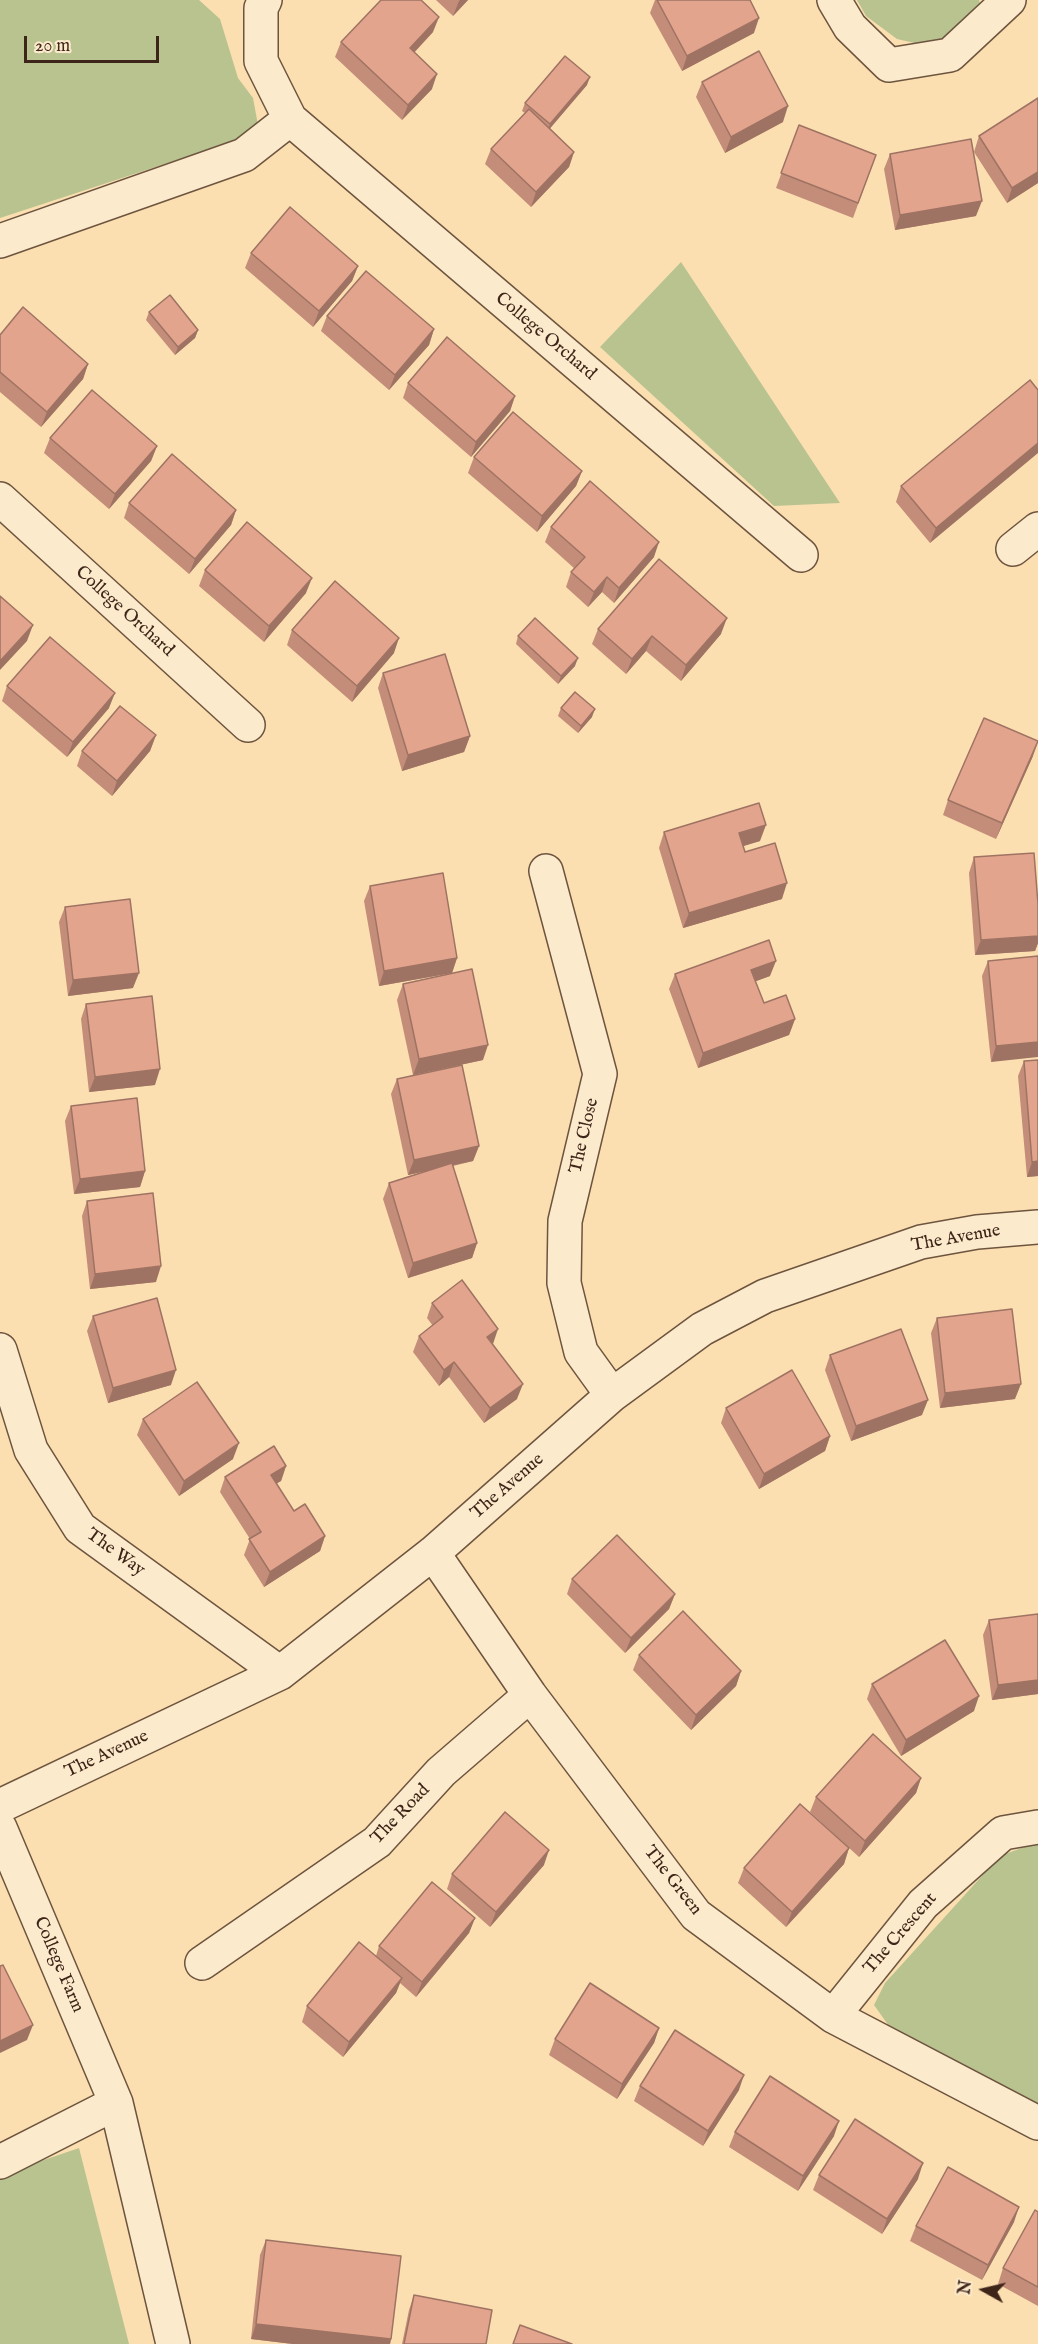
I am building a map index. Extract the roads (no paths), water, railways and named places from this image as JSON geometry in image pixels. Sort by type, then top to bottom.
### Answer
[{"type":"street","name":"College Orchard","points":[[265,0],[261,8],[261,60],[290,119],[801,555]]},
{"type":"street","points":[[834,0],[850,27],[889,65],[950,56],[1009,0]]},
{"type":"street","points":[[0,241],[244,155],[290,119]]},
{"type":"street","name":"College Orchard","points":[[0,499],[248,725]]},
{"type":"street","points":[[1013,549],[1038,529]]},
{"type":"street","name":"The Close","points":[[546,871],[600,1074],[566,1221],[564,1283],[581,1352],[612,1395]]},
{"type":"street","name":"The Avenue","points":[[0,1806],[280,1673],[433,1553],[612,1395],[702,1329],[765,1296],[921,1242],[977,1232],[1038,1227]]},
{"type":"street","name":"The Way","points":[[0,1350],[31,1450],[80,1528],[280,1673]]},
{"type":"street","name":"The Green","points":[[433,1553],[530,1695],[696,1915],[833,2016],[1038,2122]]},
{"type":"street","name":"The Road","points":[[202,1963],[377,1842],[441,1772],[530,1695]]},
{"type":"street","name":"The Crescent","points":[[833,2016],[923,1904],[1003,1833],[1038,1827]]},
{"type":"street","name":"College Farm","points":[[0,1828],[116,2103],[174,2344]]},
{"type":"street","points":[[0,2162],[116,2103]]}]
